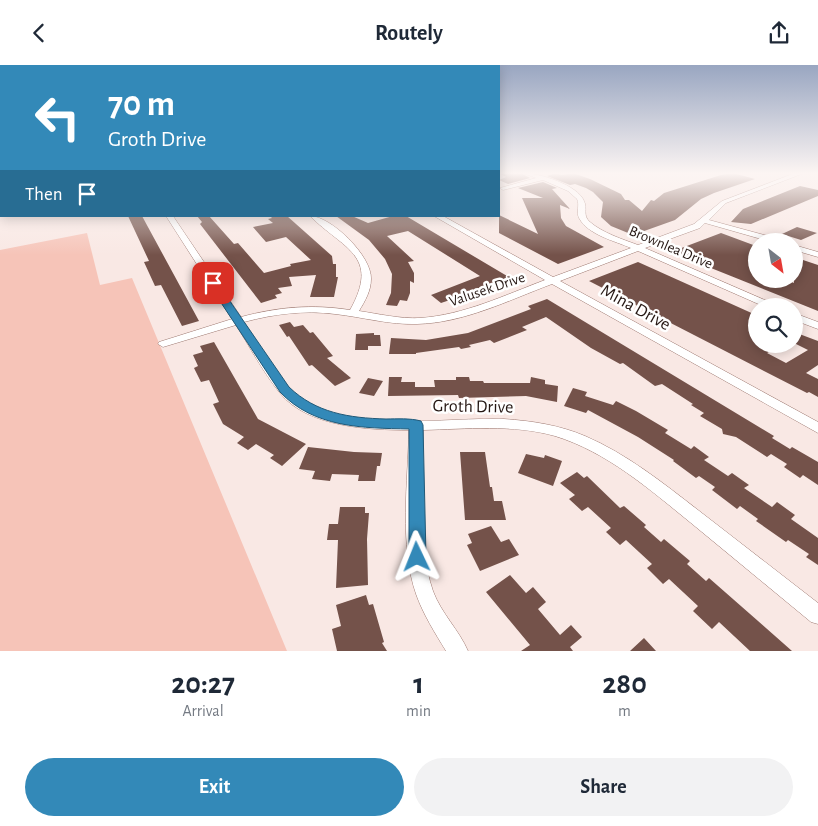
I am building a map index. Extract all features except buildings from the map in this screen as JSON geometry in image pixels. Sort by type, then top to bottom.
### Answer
[{"type":"street","name":"Brownlea Drive","points":[[580,200],[582,205],[580,215],[588,225],[596,230],[752,298]]},
{"type":"street","name":"Valusek Drive","points":[[164,344],[262,315],[292,310],[325,310],[409,320],[440,319],[463,314],[637,249],[704,221],[714,209],[728,200]]},
{"type":"street","name":"Groth Drive","points":[[169,217],[284,389],[296,401],[310,410],[332,418],[367,423],[516,425],[563,433],[589,443],[637,472],[818,615]]},
{"type":"street","points":[[314,217],[348,243],[364,263],[367,279],[366,289],[353,313]]},
{"type":"street","name":"Mina Drive","points":[[439,217],[818,428]]},
{"type":"street","points":[[704,221],[748,233]]},
{"type":"street","points":[[803,250],[818,255]]},
{"type":"street","points":[[803,320],[818,326]]},
{"type":"street","points":[[416,425],[417,538],[422,586],[441,625],[458,651]]},
{"type":"shaded area","points":[[87,233],[100,285],[132,278],[287,651],[0,651],[0,250]]},
{"type":"route","points":[[213,283],[284,389],[296,401],[310,410],[332,418],[367,423],[416,425],[417,557]]}]
